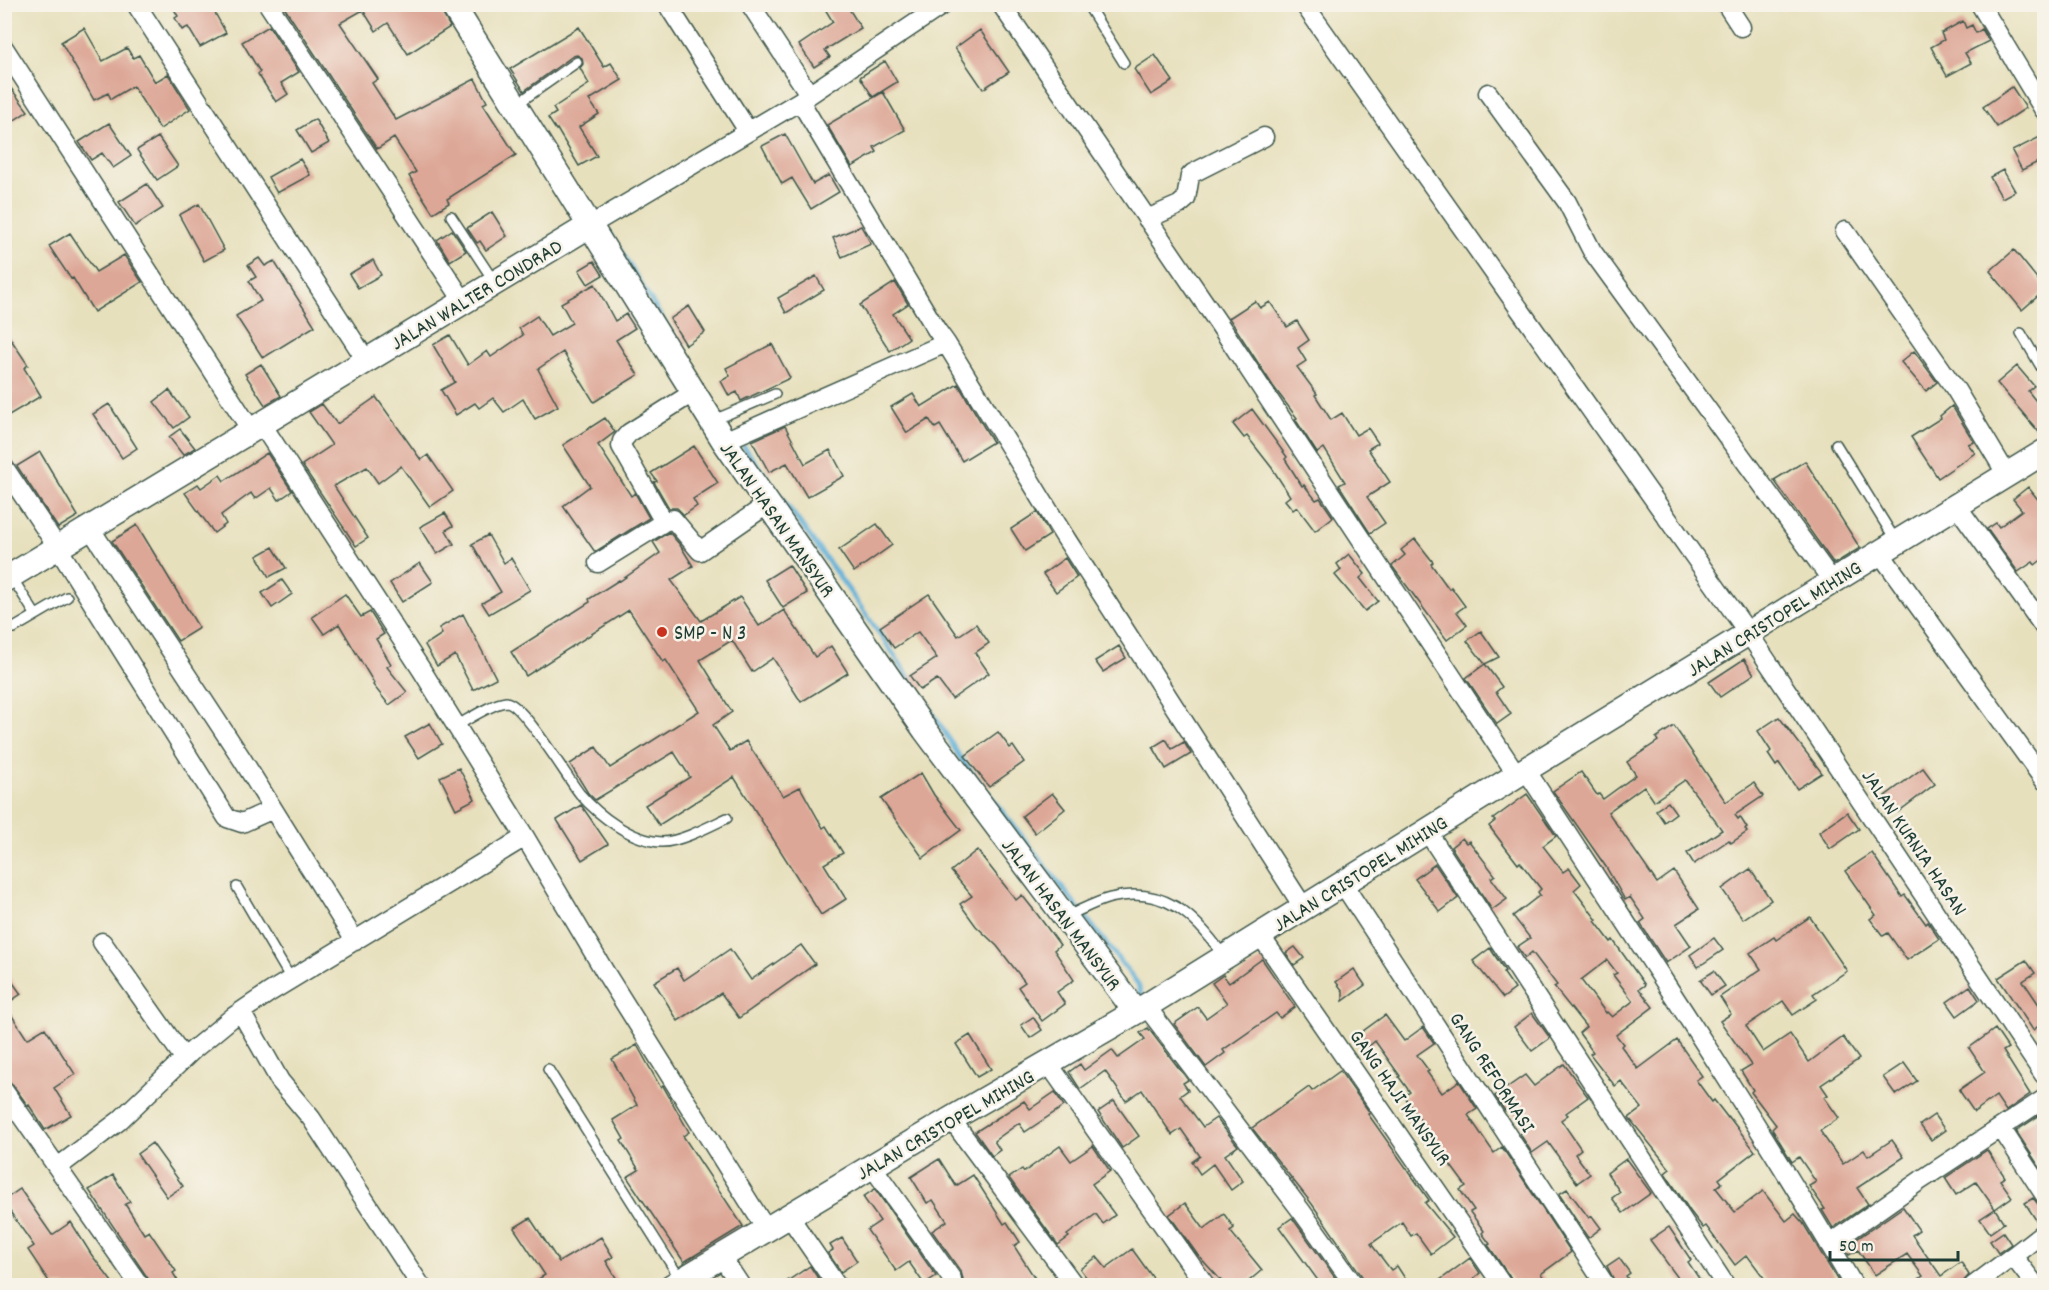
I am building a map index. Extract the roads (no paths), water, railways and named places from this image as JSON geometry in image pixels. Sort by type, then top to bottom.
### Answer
[{"type":"street","points":[[135,4],[366,360]]},
{"type":"street","points":[[268,4],[464,302]]},
{"type":"street","name":"JALAN HASAN MANSYUR","points":[[452,4],[718,431],[768,504],[925,730],[1063,917],[1141,1009]]},
{"type":"street","points":[[667,4],[748,131]]},
{"type":"street","points":[[750,4],[936,330],[1069,543],[1304,908]]},
{"type":"street","name":"JALAN WALTER CONDRAD","points":[[8,578],[256,426],[805,97],[944,4]]},
{"type":"street","points":[[1001,4],[1711,1053],[1854,1286]]},
{"type":"street","name":"JALAN KURNIA HASAN","points":[[1304,4],[1749,634],[2044,1075]]},
{"type":"street","points":[[1726,4],[1741,27]]},
{"type":"street","points":[[1980,4],[2044,110]]},
{"type":"street","points":[[4,48],[456,726],[605,972],[766,1229]]},
{"type":"street","points":[[1488,93],[1567,202],[1592,251],[1833,582]]},
{"type":"street","points":[[1147,219],[1188,198],[1190,176],[1193,173],[1264,137]]},
{"type":"street","points":[[1845,231],[1956,390],[2007,475]]},
{"type":"street","points":[[718,431],[946,343]]},
{"type":"street","points":[[664,522],[621,444],[629,433],[694,392]]},
{"type":"street","name":"JALAN CRISTOPEL MIHING","points":[[676,1283],[1141,1009],[1521,772],[2044,452]]},
{"type":"street","points":[[4,466],[227,818],[242,823],[273,809]]},
{"type":"street","points":[[598,563],[664,522],[673,519],[695,547],[700,550],[768,504]]},
{"type":"street","points":[[1957,506],[2044,627]]},
{"type":"street","points":[[90,528],[356,941]]},
{"type":"street","points":[[1889,548],[2044,780]]},
{"type":"street","points":[[1427,831],[1726,1286]]},
{"type":"street","points":[[58,1167],[119,1121],[184,1059],[241,1012],[291,979],[525,837]]},
{"type":"street","name":"GANG REFORMASI","points":[[1343,884],[1606,1286]]},
{"type":"street","name":"GANG HAJI MANSYUR","points":[[1260,935],[1503,1286]]},
{"type":"street","points":[[102,942],[184,1059]]},
{"type":"street","points":[[1141,1009],[1356,1286]]},
{"type":"street","points":[[241,1012],[280,1081],[311,1118],[421,1286]]},
{"type":"street","points":[[1048,1063],[1206,1286]]},
{"type":"street","points":[[4,1091],[140,1286]]},
{"type":"street","points":[[1830,1244],[1921,1180],[2044,1099]]},
{"type":"street","points":[[951,1119],[1075,1286]]},
{"type":"street","points":[[2001,1128],[2044,1194]]},
{"type":"street","points":[[872,1166],[951,1279]]},
{"type":"street","points":[[789,1216],[837,1286]]},
{"type":"street","points":[[1973,1286],[2044,1232]]},
{"type":"street","points":[[721,1256],[741,1286]]},
{"type":"street","points":[[2013,1256],[2036,1286]]},
{"type":"lane","points":[[1087,4],[1124,63]]},
{"type":"lane","points":[[515,106],[577,62]]},
{"type":"lane","points":[[451,216],[495,283]]},
{"type":"lane","points":[[2021,333],[2044,372]]},
{"type":"lane","points":[[718,431],[775,394]]},
{"type":"lane","points":[[1836,444],[1889,548]]},
{"type":"lane","points":[[8,578],[35,614]]},
{"type":"lane","points":[[14,628],[67,597]]},
{"type":"lane","points":[[456,726],[504,703],[514,705],[580,794],[601,814],[641,837],[663,842],[694,833],[727,818]]},
{"type":"lane","points":[[237,886],[291,979]]},
{"type":"lane","points":[[1063,917],[1109,899],[1136,895],[1159,898],[1181,908],[1210,936],[1224,957]]},
{"type":"lane","points":[[548,1069],[676,1283]]},
{"type":"waterway","points":[[609,232],[683,353]]},
{"type":"waterway","points":[[744,447],[884,640],[961,759],[1138,984],[1142,999]]},
{"type":"place","name":"SMP - N 3","points":[[662,632]]}]
